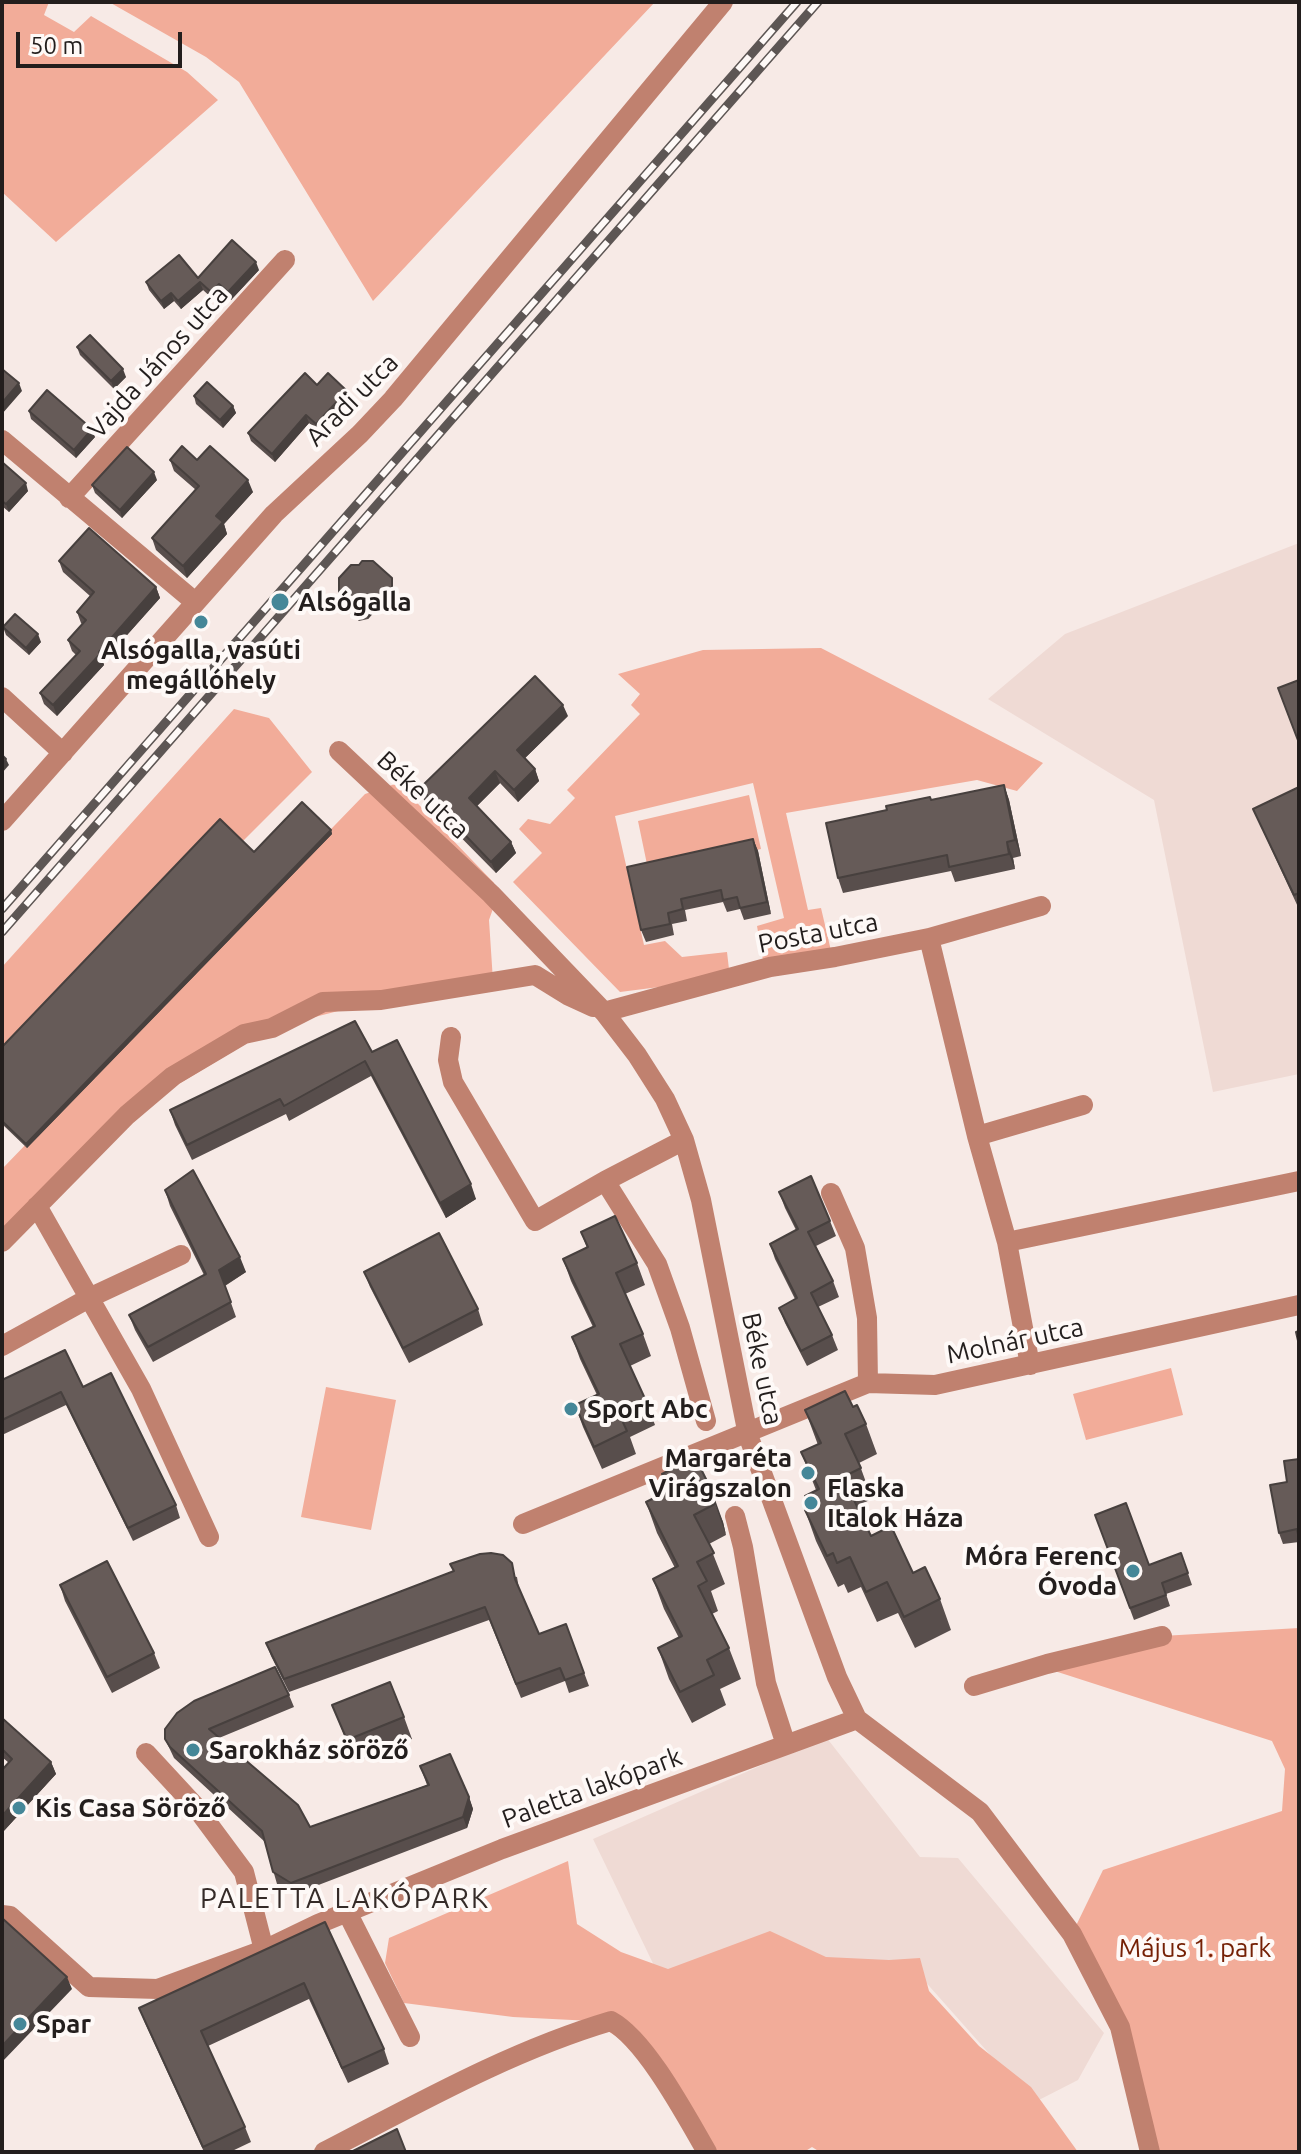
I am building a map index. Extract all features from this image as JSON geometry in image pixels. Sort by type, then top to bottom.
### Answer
[{"type":"street","name":"Aradi utca","points":[[2,821],[274,514],[360,434],[401,390],[723,2]]},
{"type":"street","name":"Vajda János utca","points":[[69,498],[285,260]]},
{"type":"street","points":[[2,440],[195,602]]},
{"type":"street","points":[[2,697],[63,753]]},
{"type":"street","name":"Béke utca","points":[[339,751],[491,894],[604,1012],[665,1099],[684,1140],[701,1200],[748,1435],[837,1677],[857,1719],[980,1812],[1072,1934],[1120,2027],[1150,2152]]},
{"type":"street","name":"Posta utca","points":[[604,1012],[770,967],[929,938],[1041,906]]},
{"type":"street","points":[[929,938],[977,1136],[1007,1242],[1030,1365]]},
{"type":"street","points":[[2,1242],[127,1115],[173,1076],[244,1034],[272,1028],[323,1002],[381,1000],[535,975],[569,996],[604,1012]]},
{"type":"street","points":[[451,1037],[448,1060],[453,1082],[535,1221],[684,1140]]},
{"type":"street","points":[[977,1136],[1083,1105]]},
{"type":"street","points":[[605,1181],[657,1264],[680,1328],[706,1421]]},
{"type":"street","points":[[1007,1242],[1299,1181]]},
{"type":"street","points":[[831,1193],[855,1248],[867,1318],[868,1383]]},
{"type":"street","points":[[37,1206],[141,1389],[209,1537]]},
{"type":"street","points":[[2,1346],[91,1297],[181,1255]]},
{"type":"street","name":"Molnár utca","points":[[523,1524],[748,1435],[868,1383],[935,1385],[1299,1305]]},
{"type":"street","points":[[735,1516],[766,1683],[786,1745]]},
{"type":"street","points":[[974,1686],[1047,1664],[1162,1636]]},
{"type":"street","name":"Paletta lakópark","points":[[2,1915],[10,1916],[89,1987],[158,1989],[264,1950],[347,1912],[502,1849],[857,1719]]},
{"type":"street","points":[[146,1753],[195,1806],[244,1872],[264,1950]]},
{"type":"street","points":[[347,1912],[410,2037]]},
{"type":"street","points":[[324,2152],[526,2051],[611,2021],[625,2029],[643,2053],[684,2111],[707,2152]]},
{"type":"shaded area","points":[[1299,543],[1299,1074],[1213,1092],[1154,800],[988,699],[1065,634]]},
{"type":"shaded area","points":[[826,1737],[920,1857],[958,1858],[1104,2033],[1078,2080],[1033,2103],[914,1969],[661,1980],[593,1839]]},
{"type":"green space","points":[[2,2],[49,2],[44,15],[74,32],[91,16],[187,72],[218,100],[56,242],[2,192]]},
{"type":"green space","points":[[109,2],[655,2],[373,301],[239,82],[206,57]]},
{"type":"green space","points":[[821,648],[1043,763],[1017,791],[977,780],[786,813],[808,910],[821,908],[832,955],[764,966],[757,926],[784,918],[753,783],[615,816],[644,945],[665,941],[682,957],[727,952],[730,978],[620,992],[513,882],[542,853],[519,829],[528,819],[550,824],[575,798],[567,790],[640,714],[631,705],[640,694],[618,674],[703,650]]},
{"type":"green space","points":[[234,709],[269,718],[312,772],[225,859],[2,1051],[2,967]]},
{"type":"green space","points":[[398,783],[494,883],[495,903],[489,920],[493,981],[381,1000],[272,1028],[127,1115],[2,1246],[2,1169],[365,794]]},
{"type":"green space","points":[[749,795],[761,849],[649,874],[638,821]]},
{"type":"green space","points":[[1171,1368],[1183,1415],[1086,1440],[1073,1394]]},
{"type":"green space","points":[[326,1387],[396,1400],[371,1530],[301,1517]]},
{"type":"green space","name":"Május 1. park","points":[[1299,1628],[1299,2152],[1151,2152],[1120,2027],[1072,1934],[1103,1870],[1282,1811],[1285,1769],[1272,1741],[1036,1665],[1162,1636]]},
{"type":"green space","points":[[568,1861],[577,1924],[621,1952],[668,1969],[770,1931],[826,1957],[920,1958],[929,1991],[979,2046],[1031,2087],[1078,2152],[820,2152],[812,2147],[804,2152],[717,2152],[652,2059],[592,2021],[513,2017],[404,2003],[385,1963],[389,1938]]},
{"type":"building","points":[[232,240],[256,262],[228,292],[219,284],[211,292],[200,282],[178,301],[171,293],[161,301],[146,282],[179,255],[198,278]]},
{"type":"building","points":[[90,335],[123,369],[111,381],[77,347]]},
{"type":"building","points":[[2,369],[19,383],[2,403]]},
{"type":"building","points":[[305,373],[317,385],[328,373],[347,391],[316,424],[306,415],[272,454],[248,433]]},
{"type":"building","points":[[207,382],[233,406],[220,420],[194,396]]},
{"type":"building","points":[[47,390],[92,429],[74,450],[29,411]]},
{"type":"building","points":[[182,446],[197,460],[210,446],[248,480],[216,516],[223,522],[183,566],[152,538],[199,486],[170,460]]},
{"type":"building","points":[[127,447],[154,472],[120,510],[92,485]]},
{"type":"building","points":[[2,462],[26,483],[6,504],[2,501]]},
{"type":"building","points":[[89,528],[156,587],[53,705],[40,693],[80,651],[68,640],[86,620],[77,612],[94,592],[59,561]]},
{"type":"building","points":[[362,561],[373,561],[392,578],[392,587],[367,615],[358,617],[339,600],[339,578],[351,565],[359,565]]},
{"type":"building","points":[[15,614],[38,634],[26,648],[3,627]]},
{"type":"building","points":[[535,676],[563,705],[517,750],[535,769],[514,790],[495,771],[469,798],[511,842],[491,862],[420,788]]},
{"type":"building","points":[[1299,680],[1299,743],[1278,688]]},
{"type":"building","points":[[1004,785],[1015,840],[1007,842],[1009,854],[949,867],[947,855],[838,878],[826,823],[887,810],[886,806]]},
{"type":"building","points":[[1299,787],[1299,893],[1294,895],[1253,809]]},
{"type":"building","points":[[302,802],[331,830],[26,1144],[2,1121],[2,1047],[220,819],[254,852]]},
{"type":"building","points":[[753,839],[767,902],[740,908],[737,897],[723,900],[721,890],[681,899],[683,909],[668,913],[670,924],[641,930],[627,867]]},
{"type":"building","points":[[355,1021],[372,1052],[397,1040],[471,1184],[440,1203],[365,1061],[284,1106],[280,1099],[187,1145],[170,1110]]},
{"type":"building","points":[[193,1170],[240,1257],[219,1270],[231,1302],[148,1347],[129,1315],[206,1274],[165,1190]]},
{"type":"building","points":[[811,1176],[830,1221],[808,1232],[833,1281],[811,1293],[832,1335],[801,1351],[779,1308],[797,1298],[770,1244],[798,1229],[779,1192]]},
{"type":"building","points":[[615,1216],[637,1263],[616,1273],[643,1334],[620,1344],[647,1403],[620,1416],[627,1431],[594,1447],[575,1405],[599,1394],[572,1337],[595,1326],[563,1259],[588,1247],[581,1232]]},
{"type":"building","points":[[439,1233],[478,1309],[403,1348],[364,1272]]},
{"type":"building","points":[[65,1350],[83,1387],[111,1373],[176,1505],[128,1528],[61,1392],[2,1420],[2,1380]]},
{"type":"building","points":[[845,1391],[853,1407],[857,1405],[866,1424],[845,1434],[861,1468],[843,1477],[871,1536],[891,1526],[913,1573],[925,1567],[940,1599],[904,1617],[887,1582],[866,1592],[850,1557],[837,1563],[833,1553],[827,1556],[805,1510],[810,1508],[805,1496],[819,1489],[801,1452],[821,1443],[805,1410]]},
{"type":"building","points":[[695,1457],[715,1504],[694,1515],[714,1553],[697,1562],[707,1581],[698,1586],[729,1648],[707,1660],[714,1675],[680,1692],[658,1648],[682,1636],[653,1579],[678,1566],[646,1502],[670,1490],[662,1474]]},
{"type":"building","points":[[1299,1459],[1299,1539],[1297,1529],[1279,1533],[1270,1485],[1287,1482],[1284,1461]]},
{"type":"building","name":"Móra Ferenc Óvoda","points":[[1126,1503],[1149,1565],[1181,1553],[1188,1573],[1162,1583],[1166,1595],[1130,1608],[1095,1515]]},
{"type":"building","points":[[491,1553],[503,1555],[512,1563],[515,1579],[539,1634],[566,1624],[584,1673],[565,1680],[560,1668],[516,1684],[485,1607],[284,1679],[266,1643],[454,1571],[450,1564]]},
{"type":"building","points":[[107,1561],[154,1653],[107,1677],[60,1585]]},
{"type":"building","points":[[275,1667],[289,1695],[209,1729],[298,1805],[310,1827],[429,1785],[420,1766],[450,1754],[469,1797],[463,1817],[291,1883],[273,1872],[262,1831],[170,1747],[165,1739],[165,1729],[177,1713],[194,1701]]},
{"type":"building","points":[[390,1682],[404,1717],[347,1740],[332,1705]]},
{"type":"building","points":[[2,1718],[51,1762],[2,1816],[2,1770],[12,1759],[2,1749]]},
{"type":"building","name":"Spar","points":[[2,1918],[67,1977],[2,2046]]},
{"type":"building","points":[[325,1922],[384,2049],[342,2068],[304,1983],[201,2031],[245,2127],[203,2147],[139,2008]]},
{"type":"building","points":[[397,2129],[406,2152],[351,2152]]},
{"type":"railway","points":[[2,909],[797,2]]},
{"type":"railway","points":[[2,932],[818,2]]},
{"type":"place","name":"Alsógalla","points":[[280,602]]},
{"type":"place","name":"Alsógalla, vasúti megállóhely","points":[[201,622]]},
{"type":"place","name":"Sport Abc","points":[[571,1409]]},
{"type":"place","name":"Margaréta Virágszalon","points":[[808,1473]]},
{"type":"place","name":"Flaska Italok Háza","points":[[811,1503]]},
{"type":"place","name":"Móra Ferenc Óvoda","points":[[1133,1571]]},
{"type":"place","name":"Sarokház söröző","points":[[193,1750]]},
{"type":"place","name":"Kis Casa Söröző","points":[[19,1808]]},
{"type":"place","name":"Spar","points":[[20,2024]]},
{"type":"district","name":"PALETTA LAKÓPARK","points":[[345,1899]]}]
